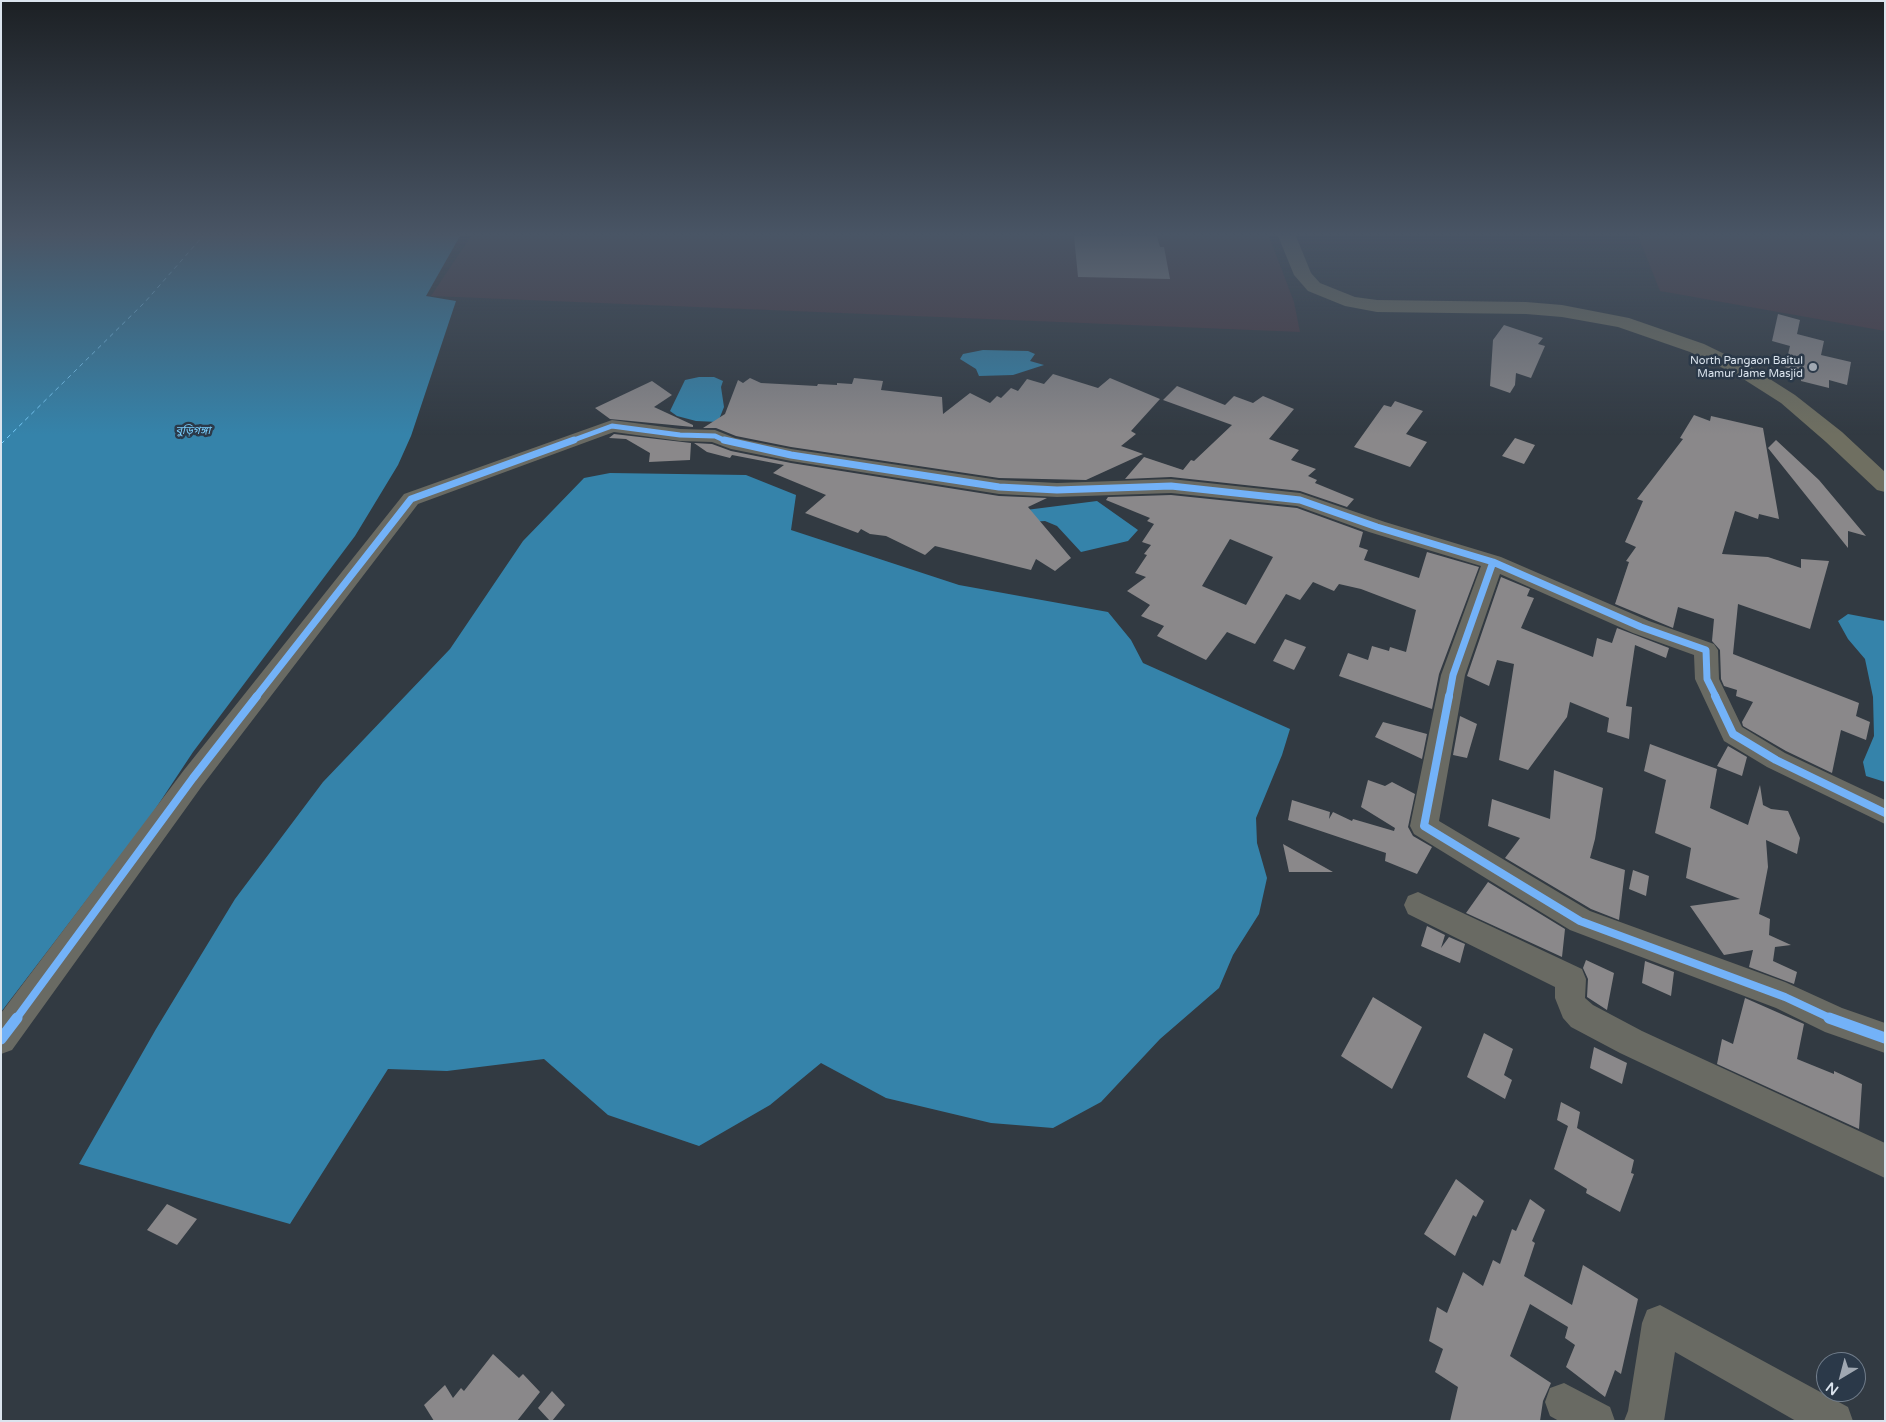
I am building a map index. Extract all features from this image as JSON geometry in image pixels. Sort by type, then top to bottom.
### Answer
[{"type":"highway","points":[[1354,302],[1377,306],[1544,309],[1613,318]]},
{"type":"highway","points":[[1513,302],[1558,305],[1613,318],[1674,338],[1744,371],[1794,404],[1885,485]]},
{"type":"street","points":[[1,1039],[193,778],[410,499],[612,426],[680,435],[715,436],[731,443],[764,448],[790,455],[999,487],[1057,490],[1171,486],[1300,500],[1377,527],[1493,562],[1641,627],[1706,650],[1706,679],[1734,734],[1776,760],[1885,813]]},
{"type":"street","points":[[1493,562],[1453,676],[1424,826],[1580,921],[1767,990],[1836,1021],[1884,1038],[1885,1047]]},
{"type":"street","points":[[1418,905],[1571,979],[1570,998],[1574,1008],[1582,1016],[1631,1042],[1885,1161]]},
{"type":"street","points":[[1643,1421],[1646,1418],[1660,1322],[1834,1421]]},
{"type":"street","points":[[1564,1402],[1596,1421]]},
{"type":"shaded area","points":[[585,302],[1294,302],[1300,332]]},
{"type":"shaded area","points":[[1724,302],[1885,302],[1885,331]]},
{"type":"water","name":"বুড়িগঙ্গা","points":[[1,302],[456,302],[411,436],[398,465],[355,536],[193,752],[150,817],[1,1012]]},
{"type":"water","points":[[983,350],[1028,351],[1035,354],[1030,361],[1044,365],[1013,375],[979,376],[976,369],[960,359],[963,354]]},
{"type":"water","points":[[699,377],[714,377],[723,381],[721,387],[724,407],[718,422],[696,421],[677,416],[670,411],[685,380]]},
{"type":"water","points":[[610,473],[746,475],[796,495],[791,530],[959,585],[1108,612],[1131,640],[1143,663],[1290,729],[1282,755],[1256,818],[1257,843],[1267,878],[1259,914],[1233,955],[1219,988],[1160,1039],[1101,1102],[1053,1128],[991,1123],[886,1098],[821,1063],[770,1105],[699,1146],[608,1115],[544,1059],[447,1071],[388,1069],[290,1224],[79,1164],[156,1029],[235,899],[323,782],[450,649],[523,541],[584,478]]},
{"type":"water","points":[[1097,501],[1138,530],[1128,541],[1081,552],[1057,526],[1045,521],[1030,522],[1026,510]]},
{"type":"water","points":[[1848,614],[1885,621],[1885,782],[1866,776],[1863,762],[1874,736],[1873,697],[1865,659],[1848,639],[1838,621]]},
{"type":"building","points":[[1778,314],[1800,320],[1797,334],[1824,341],[1821,355],[1851,362],[1847,385],[1829,380],[1829,388],[1801,381],[1801,372],[1785,367],[1790,346],[1772,341]]},
{"type":"building","points":[[1504,325],[1543,338],[1538,344],[1545,346],[1531,378],[1516,373],[1515,385],[1510,393],[1490,386],[1493,340]]},
{"type":"building","points":[[1053,374],[1098,388],[1110,378],[1160,399],[1131,431],[1136,434],[1121,446],[1143,454],[1086,480],[999,478],[791,447],[736,436],[716,428],[703,428],[725,414],[738,380],[743,383],[750,378],[761,383],[817,386],[818,384],[852,384],[854,378],[883,381],[881,390],[942,397],[943,414],[970,393],[990,403],[997,396],[1001,398],[1011,388],[1018,391],[1027,379],[1044,384]]},
{"type":"building","points":[[652,381],[672,395],[654,407],[693,425],[693,427],[610,419],[595,408]]},
{"type":"building","points":[[1177,386],[1225,405],[1234,396],[1253,403],[1263,396],[1294,409],[1269,439],[1299,450],[1291,460],[1316,469],[1308,476],[1317,480],[1315,483],[1354,499],[1347,507],[1300,491],[1171,477],[1125,479],[1144,457],[1183,470],[1191,460],[1194,461],[1232,425],[1163,400]]},
{"type":"building","points":[[1395,401],[1423,411],[1406,434],[1427,442],[1410,467],[1354,447],[1384,405],[1391,407]]},
{"type":"building","points":[[1694,415],[1710,421],[1711,416],[1763,428],[1779,519],[1759,514],[1758,519],[1735,511],[1722,554],[1768,557],[1801,568],[1801,559],[1829,561],[1810,629],[1738,604],[1733,654],[1859,703],[1856,716],[1870,722],[1866,740],[1841,730],[1832,773],[1786,751],[1743,726],[1742,722],[1753,702],[1736,696],[1737,690],[1724,686],[1721,679],[1720,650],[1712,641],[1714,619],[1678,607],[1673,628],[1615,604],[1629,562],[1626,561],[1636,547],[1625,542],[1643,501],[1637,499],[1683,439],[1680,438]]},
{"type":"building","points":[[614,434],[691,443],[690,460],[649,462],[650,453],[626,439],[609,438]]},
{"type":"building","points":[[1515,438],[1535,445],[1524,464],[1502,456]]},
{"type":"building","points":[[1776,440],[1819,480],[1866,536],[1848,531],[1848,548],[1768,448]]},
{"type":"building","points":[[694,443],[712,444],[731,451],[791,463],[999,496],[1047,498],[1028,507],[1071,558],[1055,571],[1036,559],[1031,570],[935,546],[925,555],[886,536],[870,534],[861,529],[858,533],[805,513],[826,495],[773,473],[784,465],[732,455],[730,458],[707,452]]},
{"type":"building","points":[[1171,495],[1297,508],[1363,532],[1359,547],[1368,550],[1364,560],[1419,578],[1427,552],[1479,567],[1439,674],[1432,709],[1339,676],[1348,653],[1368,660],[1372,646],[1389,651],[1390,647],[1406,652],[1416,610],[1361,589],[1339,584],[1334,591],[1313,582],[1300,600],[1286,594],[1255,644],[1227,632],[1206,660],[1157,636],[1164,626],[1141,616],[1150,605],[1127,591],[1146,577],[1135,573],[1147,555],[1144,554],[1151,545],[1142,542],[1154,524],[1147,521],[1150,518],[1106,500],[1108,497]],"holes":[[[1230,539],[1273,557],[1246,605],[1202,586]]]},
{"type":"building","points":[[1501,577],[1530,589],[1527,596],[1534,598],[1521,628],[1593,657],[1597,638],[1612,643],[1617,628],[1669,648],[1666,658],[1635,645],[1626,706],[1632,707],[1629,739],[1607,732],[1609,718],[1570,702],[1567,717],[1528,770],[1499,760],[1514,664],[1497,660],[1489,686],[1467,676]]},
{"type":"building","points":[[1285,639],[1306,647],[1294,670],[1273,661]]},
{"type":"building","points":[[1460,716],[1477,724],[1467,758],[1453,755]]},
{"type":"building","points":[[1383,722],[1427,734],[1422,759],[1375,737]]},
{"type":"building","points":[[1650,744],[1717,769],[1710,808],[1748,825],[1760,785],[1763,805],[1771,809],[1788,811],[1800,838],[1797,854],[1766,840],[1768,867],[1759,914],[1770,919],[1769,935],[1791,945],[1775,947],[1773,961],[1797,972],[1794,984],[1749,967],[1753,950],[1724,955],[1690,906],[1740,899],[1686,878],[1691,848],[1655,833],[1666,780],[1644,771]]},
{"type":"building","points":[[1728,746],[1747,757],[1742,776],[1717,766]]},
{"type":"building","points":[[1554,770],[1603,788],[1590,858],[1625,870],[1619,920],[1591,909],[1505,858],[1520,838],[1488,826],[1492,799],[1550,819]]},
{"type":"building","points":[[1368,780],[1385,786],[1392,782],[1415,794],[1408,827],[1413,836],[1432,847],[1417,874],[1385,861],[1386,853],[1288,820],[1292,800],[1330,812],[1329,819],[1333,812],[1352,821],[1353,819],[1394,831],[1395,828],[1361,807]]},
{"type":"building","points":[[1283,844],[1333,872],[1289,872]]},
{"type":"building","points":[[1633,870],[1649,876],[1646,896],[1629,889]]},
{"type":"building","points":[[1488,882],[1565,929],[1562,957],[1466,913]]},
{"type":"building","points":[[1427,926],[1445,935],[1441,948],[1449,937],[1465,944],[1460,963],[1421,946]]},
{"type":"building","points":[[1586,960],[1614,973],[1607,1010],[1587,997],[1588,979],[1583,968]]},
{"type":"building","points":[[1645,961],[1674,972],[1671,996],[1642,983]]},
{"type":"building","points":[[1373,997],[1422,1027],[1392,1089],[1341,1056]]},
{"type":"building","points":[[1745,998],[1804,1024],[1797,1059],[1834,1074],[1834,1071],[1862,1084],[1859,1129],[1717,1064],[1722,1039],[1733,1044]]},
{"type":"building","points":[[1484,1033],[1513,1049],[1504,1075],[1512,1080],[1505,1099],[1467,1077]]},
{"type":"building","points":[[1594,1047],[1627,1063],[1622,1084],[1590,1068]]},
{"type":"building","points":[[1561,1102],[1580,1112],[1577,1128],[1634,1160],[1631,1173],[1634,1174],[1620,1212],[1586,1193],[1587,1189],[1554,1169],[1568,1126],[1557,1120]]},
{"type":"building","points":[[1456,1179],[1484,1201],[1476,1217],[1473,1215],[1455,1256],[1424,1234]]},
{"type":"building","points":[[1530,1199],[1545,1210],[1532,1241],[1535,1243],[1524,1276],[1572,1305],[1583,1265],[1638,1299],[1621,1374],[1615,1370],[1605,1397],[1566,1367],[1575,1345],[1565,1338],[1568,1327],[1530,1304],[1510,1356],[1551,1383],[1543,1401],[1540,1421],[1450,1421],[1458,1387],[1435,1372],[1443,1349],[1429,1341],[1437,1307],[1447,1313],[1463,1272],[1483,1286],[1493,1260],[1500,1264],[1512,1229],[1516,1231]]},
{"type":"building","points":[[167,1204],[197,1219],[177,1245],[147,1230]]},
{"type":"building","points":[[493,1354],[519,1378],[523,1374],[540,1392],[517,1421],[434,1421],[424,1405],[445,1385],[453,1398],[461,1388],[464,1391]]},
{"type":"building","points":[[552,1391],[565,1405],[550,1421],[538,1408]]},
{"type":"ferry route","points":[[1,444],[145,302]]},
{"type":"cycle path","points":[[1,1039],[193,778],[411,499],[612,426],[680,435],[715,436],[731,443],[764,448],[791,455],[999,487],[1057,490],[1171,486],[1300,500],[1377,527],[1493,562],[1641,627],[1706,650],[1707,679],[1733,734],[1776,760],[1885,813]]},
{"type":"cycle path","points":[[1493,562],[1453,675],[1424,826],[1580,921],[1785,997],[1836,1021],[1885,1038]]},
{"type":"place","name":"North Pangaon Baitul Mamur Jame Masjid","points":[[1813,367]]}]
